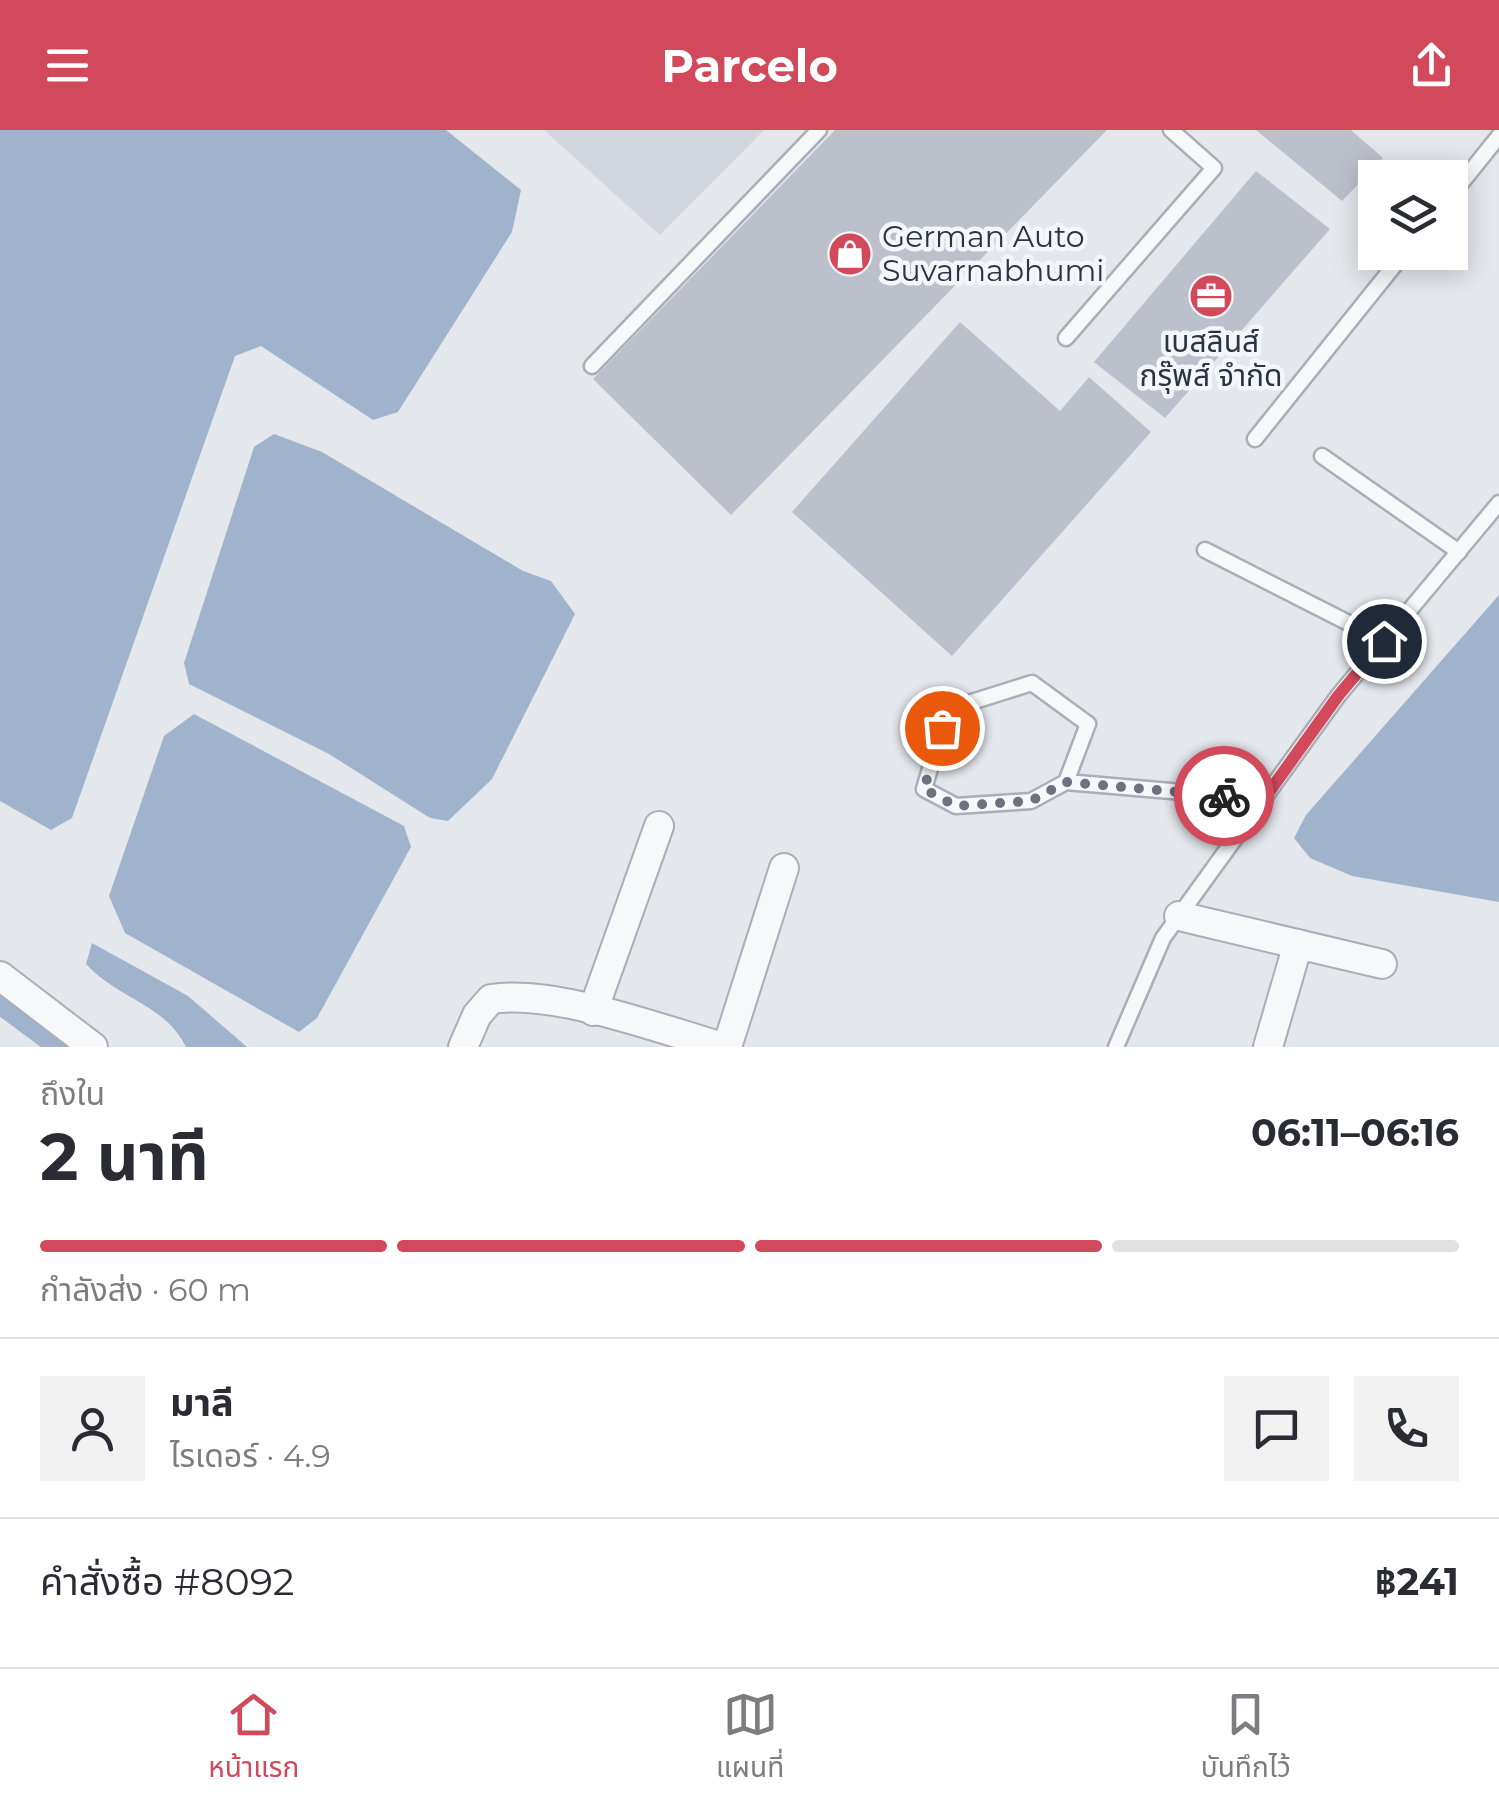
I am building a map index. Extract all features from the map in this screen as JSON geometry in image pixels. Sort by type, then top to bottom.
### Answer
[{"type":"street","points":[[593,1010],[659,826]]},
{"type":"street","points":[[462,1047],[477,1015],[491,999],[514,996],[593,1010],[725,1047],[784,868]]},
{"type":"street","points":[[1179,916],[1382,964]]},
{"type":"street","points":[[1268,1047],[1298,944]]},
{"type":"street","points":[[0,976],[92,1047]]},
{"type":"lane","points":[[592,366],[819,130]]},
{"type":"lane","points":[[1066,338],[1214,168],[1171,130]]},
{"type":"lane","points":[[1468,175],[1499,136]]},
{"type":"lane","points":[[1255,438],[1390,270]]},
{"type":"lane","points":[[1322,456],[1459,552]]},
{"type":"lane","points":[[1116,1047],[1163,938],[1338,696],[1499,503]]},
{"type":"lane","points":[[1205,550],[1384,641]]},
{"type":"lane","points":[[1066,782],[1088,724],[1032,683],[962,705],[942,728],[924,789],[956,806],[1031,801],[1066,782],[1264,799]]},
{"type":"shaded area","points":[[544,130],[764,130],[660,235]]},
{"type":"water","points":[[0,130],[446,130],[521,190],[512,232],[398,412],[373,420],[261,346],[235,356],[72,818],[51,830],[0,801]]},
{"type":"water","points":[[274,434],[322,452],[523,571],[551,581],[575,614],[492,779],[448,821],[430,818],[329,754],[189,684],[184,663],[254,447]]},
{"type":"water","points":[[1499,595],[1499,902],[1352,876],[1310,858],[1294,838],[1306,815]]},
{"type":"water","points":[[194,714],[404,826],[411,847],[317,1018],[299,1032],[125,933],[109,896],[164,736]]},
{"type":"water","points":[[92,943],[188,996],[247,1047],[186,1047],[154,1011],[112,986],[86,964]]},
{"type":"building","name":"German Auto Suvarnabhumi","points":[[835,130],[1107,130],[731,515],[593,379]]},
{"type":"building","points":[[1256,130],[1351,130],[1383,158],[1358,160],[1358,184],[1342,201]]},
{"type":"building","name":"เบสลินส์ กรุ๊พส์ จำกัด","points":[[1256,171],[1330,229],[1165,418],[1094,362]]},
{"type":"building","points":[[960,322],[1060,411],[1089,377],[1151,432],[952,656],[792,512]]},
{"type":"waterway","points":[[0,998],[66,1047]]},
{"type":"way so far","points":[[942,728],[924,789],[956,806],[1031,801],[1066,782],[1224,796]]},
{"type":"place","name":"German Auto Suvarnabhumi","points":[[850,254]]},
{"type":"place","name":"เบสลินส์ กรุ๊พส์ จำกัด","points":[[1211,296]]},
{"type":"route","points":[[1224,796],[1264,799],[1338,696],[1384,641]]}]
